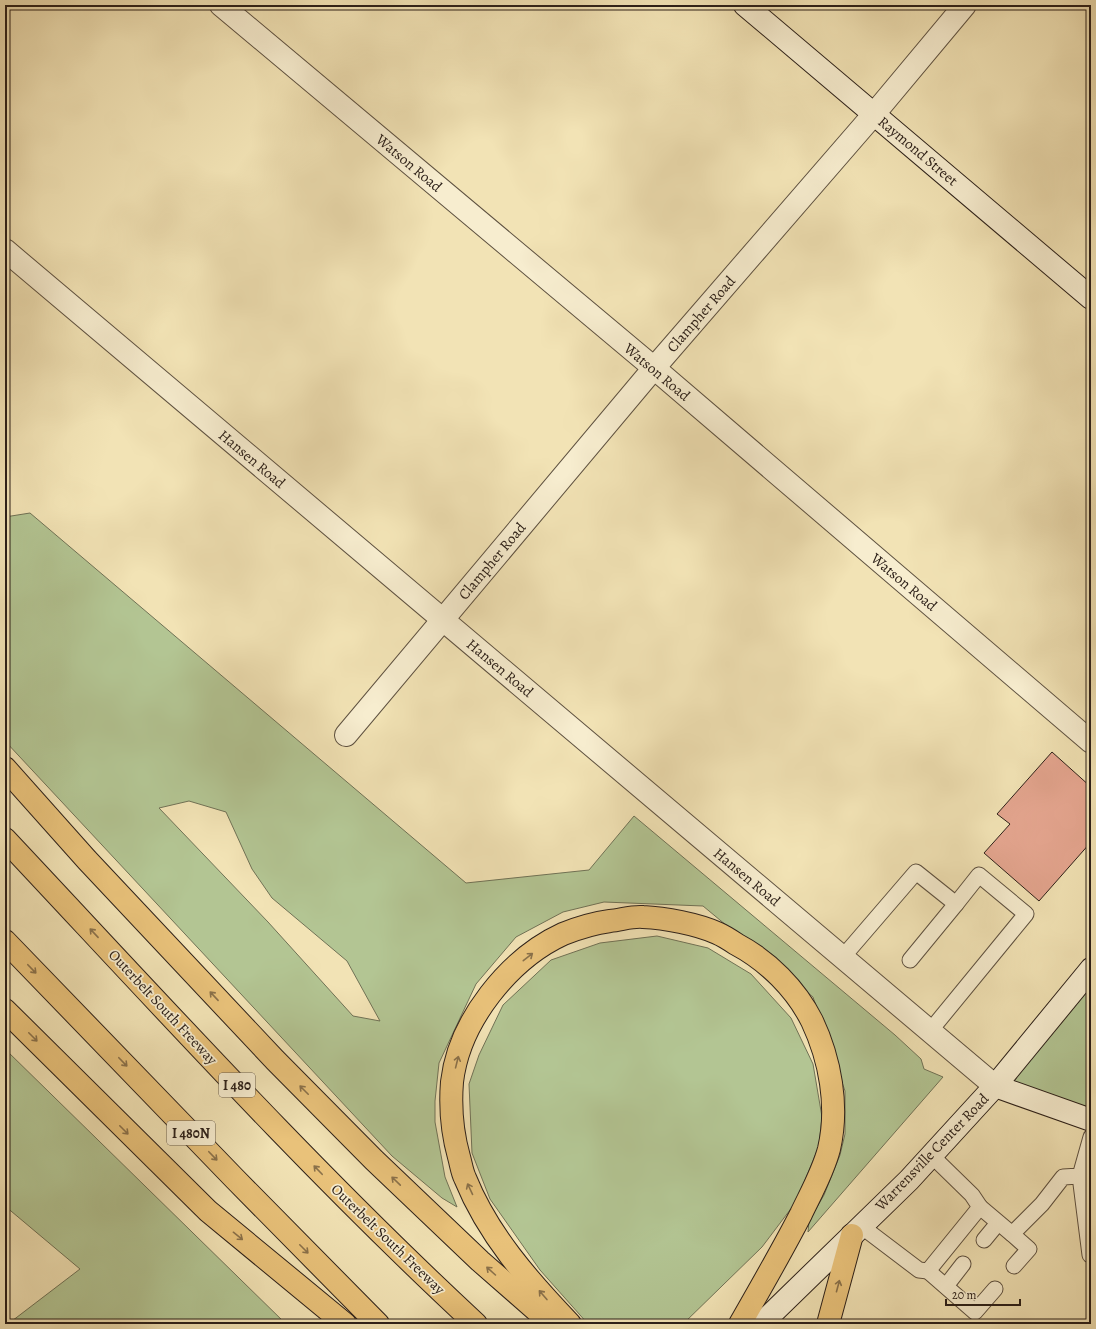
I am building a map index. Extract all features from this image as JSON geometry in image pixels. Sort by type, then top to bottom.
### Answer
[{"type":"highway","points":[[5,768],[87,860],[291,1077],[374,1160],[480,1261],[552,1324]]},
{"type":"highway","name":"Outerbelt South Freeway","points":[[5,839],[306,1158],[399,1251],[476,1324]]},
{"type":"highway","points":[[570,1324],[546,1300],[503,1248],[479,1209],[464,1176],[454,1141],[451,1112],[452,1079],[459,1053],[470,1026],[488,997],[513,969],[541,946],[564,934],[598,923],[641,917],[679,922],[716,932],[749,951],[786,982],[805,1008],[818,1035],[828,1066],[832,1090],[834,1119],[829,1149],[822,1170],[792,1230],[740,1324]]},
{"type":"highway","name":"I 480N","points":[[5,941],[235,1179],[378,1324]]},
{"type":"highway","points":[[5,1010],[208,1211],[345,1324]]},
{"type":"highway","points":[[828,1324],[856,1231]]},
{"type":"street","name":"Watson Road","points":[[221,5],[654,368],[1091,742]]},
{"type":"street","name":"Raymond Street","points":[[745,5],[1091,298]]},
{"type":"street","name":"Clampher Road","points":[[346,735],[654,368],[874,114],[965,5]]},
{"type":"street","name":"Hansen Road","points":[[5,250],[995,1086]]},
{"type":"street","name":"Warrensville Center Road","points":[[761,1324],[909,1180],[995,1086],[1091,969]]},
{"type":"street","points":[[995,1086],[1091,1120]]},
{"type":"lane","points":[[842,958],[916,872],[956,904]]},
{"type":"lane","points":[[910,960],[979,875],[1026,914],[930,1031]]},
{"type":"lane","points":[[1090,1255],[1080,1176],[1091,1137]]},
{"type":"lane","points":[[931,1155],[972,1195],[980,1208],[1029,1249],[1014,1266]]},
{"type":"lane","points":[[1012,1234],[1042,1204],[1063,1177],[1080,1176]]},
{"type":"lane","points":[[928,1271],[980,1208]]},
{"type":"lane","points":[[984,1240],[998,1223]]},
{"type":"lane","points":[[856,1231],[919,1270],[928,1271],[975,1312],[995,1289]]},
{"type":"lane","points":[[946,1286],[964,1264]]},
{"type":"green space","points":[[30,513],[466,883],[589,870],[634,816],[895,1035],[921,1059],[924,1069],[943,1077],[808,1232],[809,1221],[824,1195],[840,1155],[845,1134],[845,1091],[813,997],[703,906],[604,902],[563,912],[516,937],[476,984],[439,1063],[435,1101],[435,1122],[445,1177],[457,1207],[442,1198],[392,1156],[5,741],[5,517]],"holes":[[[189,801],[226,812],[252,869],[272,898],[347,961],[380,1021],[353,1016],[268,922],[159,808]]]},
{"type":"green space","points":[[657,936],[708,948],[751,974],[791,1018],[813,1064],[822,1117],[819,1146],[796,1202],[762,1247],[683,1324],[588,1324],[540,1270],[490,1199],[472,1153],[469,1084],[479,1055],[503,1005],[551,960],[600,943]]},
{"type":"green space","points":[[1091,985],[1091,1120],[995,1086]]},
{"type":"green space","points":[[5,1049],[286,1324],[8,1324],[80,1269],[5,1206]]},
{"type":"building","points":[[1052,752],[1091,787],[1091,842],[1039,901],[984,853],[1010,824],[997,814]]}]
